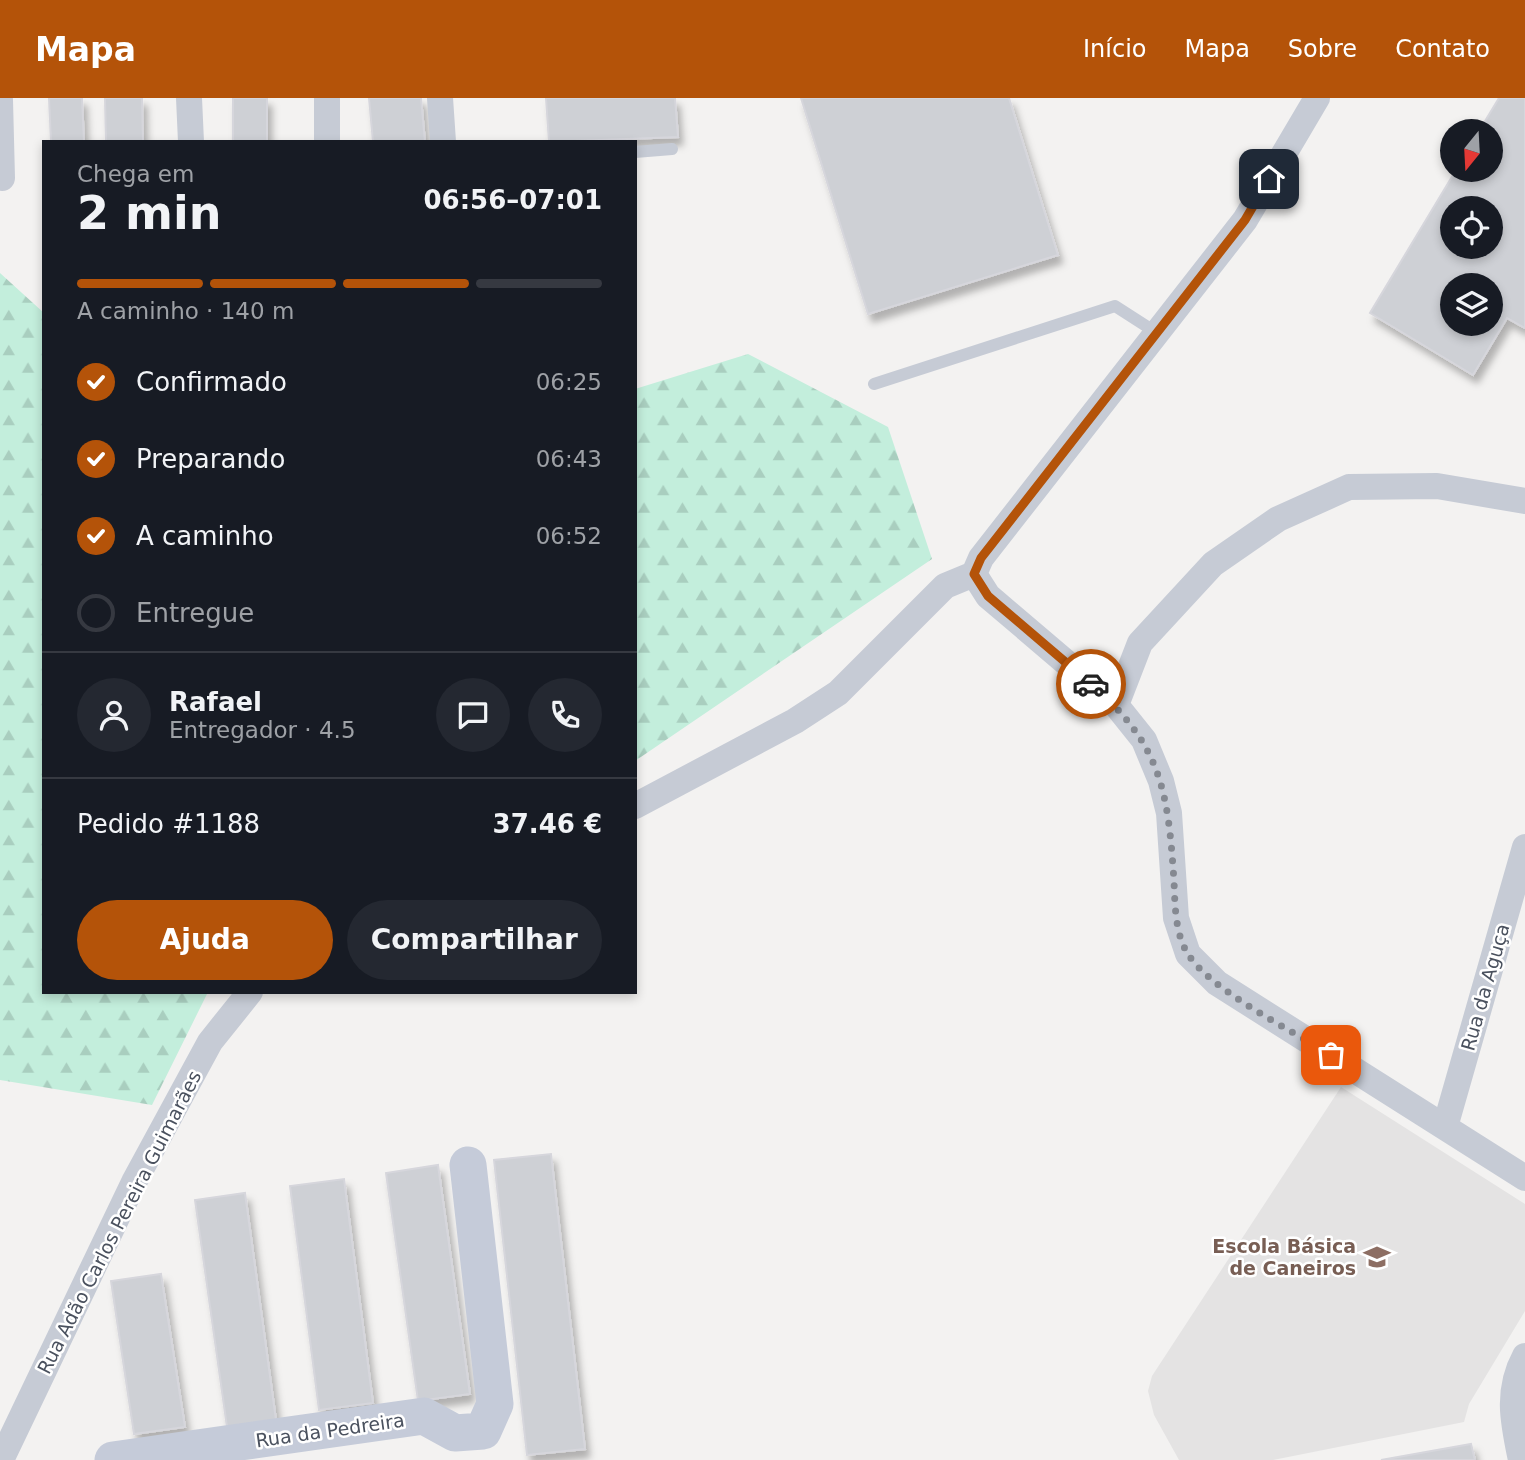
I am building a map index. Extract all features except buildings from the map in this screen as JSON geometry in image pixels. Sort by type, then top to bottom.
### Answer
[{"type":"street","points":[[189,98],[191,140]]},
{"type":"street","points":[[327,98],[327,140]]},
{"type":"street","points":[[440,98],[443,140]]},
{"type":"street","points":[[637,805],[794,721],[838,692],[946,586],[974,574],[981,558],[1245,220],[1317,98]]},
{"type":"street","points":[[0,100],[2,178]]},
{"type":"street","points":[[1116,705],[1140,643],[1213,564],[1278,519],[1349,486],[1437,486],[1525,501]]},
{"type":"street","points":[[974,574],[988,596],[1116,705],[1144,740],[1161,781],[1169,813],[1176,918],[1188,954],[1217,983],[1525,1178]]},
{"type":"street","name":"Rua da Aguça","points":[[1445,1127],[1525,847]]},
{"type":"street","name":"Rua Adão Carlos Pereira Guimarães","points":[[1,1460],[134,1182],[210,1042],[248,994]]},
{"type":"street","name":"Rua da Pedreira","points":[[113,1460],[424,1416],[455,1433],[483,1431],[495,1404],[468,1165]]},
{"type":"street","points":[[1521,1460],[1511,1402],[1516,1373],[1525,1356]]},
{"type":"lane","points":[[637,152],[672,149]]},
{"type":"lane","points":[[874,384],[1115,306],[1157,333]]},
{"type":"shaded area","name":"Escola Básica de Caneiros","points":[[1341,1087],[1525,1204],[1525,1311],[1469,1404],[1464,1422],[1273,1460],[1179,1460],[1154,1415],[1148,1391],[1152,1376]]},
{"type":"green space","points":[[0,273],[42,311],[42,994],[207,994],[152,1105],[0,1080]]},
{"type":"green space","points":[[748,354],[888,427],[932,559],[637,760],[637,388]]},
{"type":"way so far","points":[[1091,684],[1116,705],[1144,740],[1161,781],[1169,813],[1176,918],[1188,954],[1217,983],[1331,1055]]},
{"type":"place","name":"Escola Básica de Caneiros","points":[[1377,1257]]},
{"type":"route","points":[[1091,684],[988,596],[974,574],[981,558],[1245,220],[1269,179]]}]
